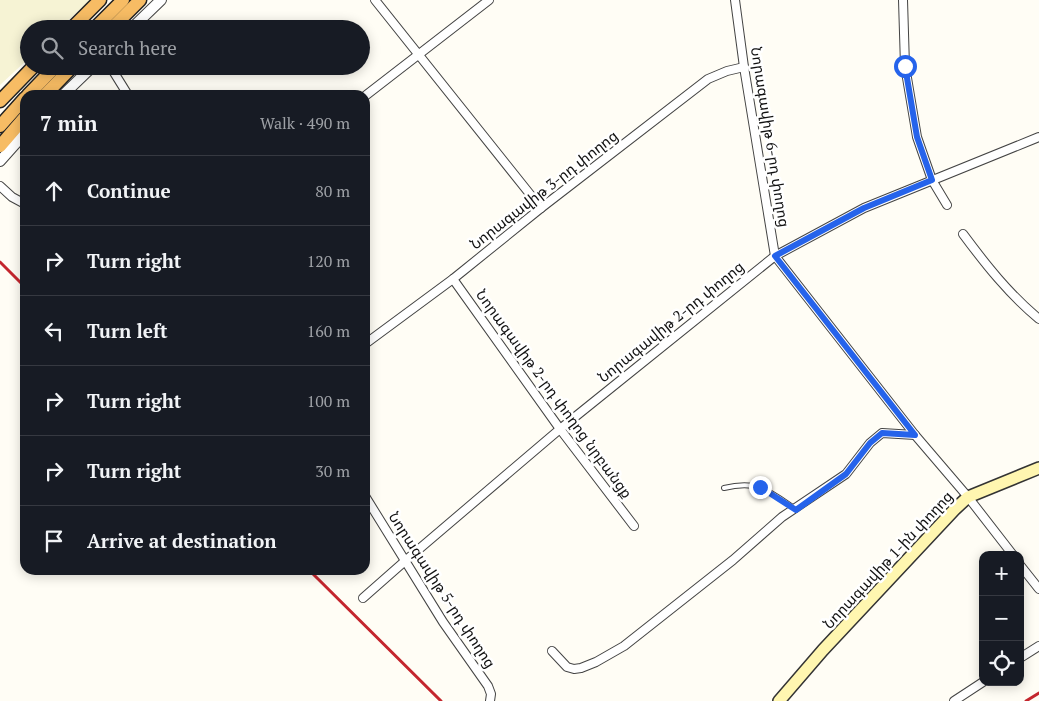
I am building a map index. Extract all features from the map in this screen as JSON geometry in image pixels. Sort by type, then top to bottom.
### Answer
[{"type":"highway","points":[[80,20],[100,0]]},
{"type":"highway","points":[[103,20],[123,0]]},
{"type":"highway","points":[[120,20],[140,0]]},
{"type":"highway","points":[[0,101],[25,75]]},
{"type":"highway","points":[[33,90],[47,75]]},
{"type":"highway","points":[[50,90],[64,75]]},
{"type":"highway","points":[[0,126],[20,104]]},
{"type":"highway","points":[[0,146],[20,123]]},
{"type":"main road","name":"Նորագավիթ 1-ին փողոց","points":[[780,701],[823,650],[951,512],[968,497],[1039,468]]},
{"type":"street","points":[[141,20],[161,0]]},
{"type":"street","points":[[375,0],[541,208]]},
{"type":"street","points":[[370,92],[489,0]]},
{"type":"street","name":"Նորագավիթ 6-րդ փողոց","points":[[735,0],[775,256],[915,435],[968,497],[1009,551]]},
{"type":"street","points":[[903,0],[905,66],[915,128],[932,180],[947,206]]},
{"type":"street","name":"Նորագավիթ 3-րդ փողոց","points":[[370,340],[453,279],[541,208],[708,79],[727,70],[744,67]]},
{"type":"street","points":[[68,90],[84,75]]},
{"type":"street","points":[[116,75],[125,90]]},
{"type":"street","name":"Նորագավիթ 2-րդ փողոց","points":[[363,598],[560,429],[775,256],[864,208],[1039,137]]},
{"type":"street","points":[[0,161],[20,139]]},
{"type":"street","points":[[0,186],[20,201]]},
{"type":"street","points":[[963,234],[1018,302],[1039,319]]},
{"type":"street","name":"Նորագավիթ 2-րդ փողոց նրբանցք","points":[[453,279],[560,429],[634,526]]},
{"type":"street","points":[[552,651],[567,667],[581,668],[624,646],[733,560],[782,517],[796,510],[846,474],[870,443],[882,433],[915,435]]},
{"type":"street","name":"Նորագավիթ 5-րդ փողոց","points":[[370,504],[443,622],[488,686],[491,694],[490,701]]},
{"type":"street","points":[[1024,570],[1039,589]]},
{"type":"street","points":[[1024,655],[1039,646]]},
{"type":"street","points":[[954,701],[979,685]]},
{"type":"lane","points":[[724,488],[748,484],[760,487],[796,510]]},
{"type":"shaded area","points":[[0,0],[90,0],[69,20],[20,20],[20,66],[0,85]]},
{"type":"railway","points":[[0,262],[20,282]]},
{"type":"railway","points":[[314,575],[441,701]]},
{"type":"railway","points":[[1026,701],[1039,693]]},
{"type":"route","points":[[760,487],[796,510],[846,474],[860,454],[882,433],[915,435],[775,256],[864,208],[932,180],[917,137],[905,66]]}]
